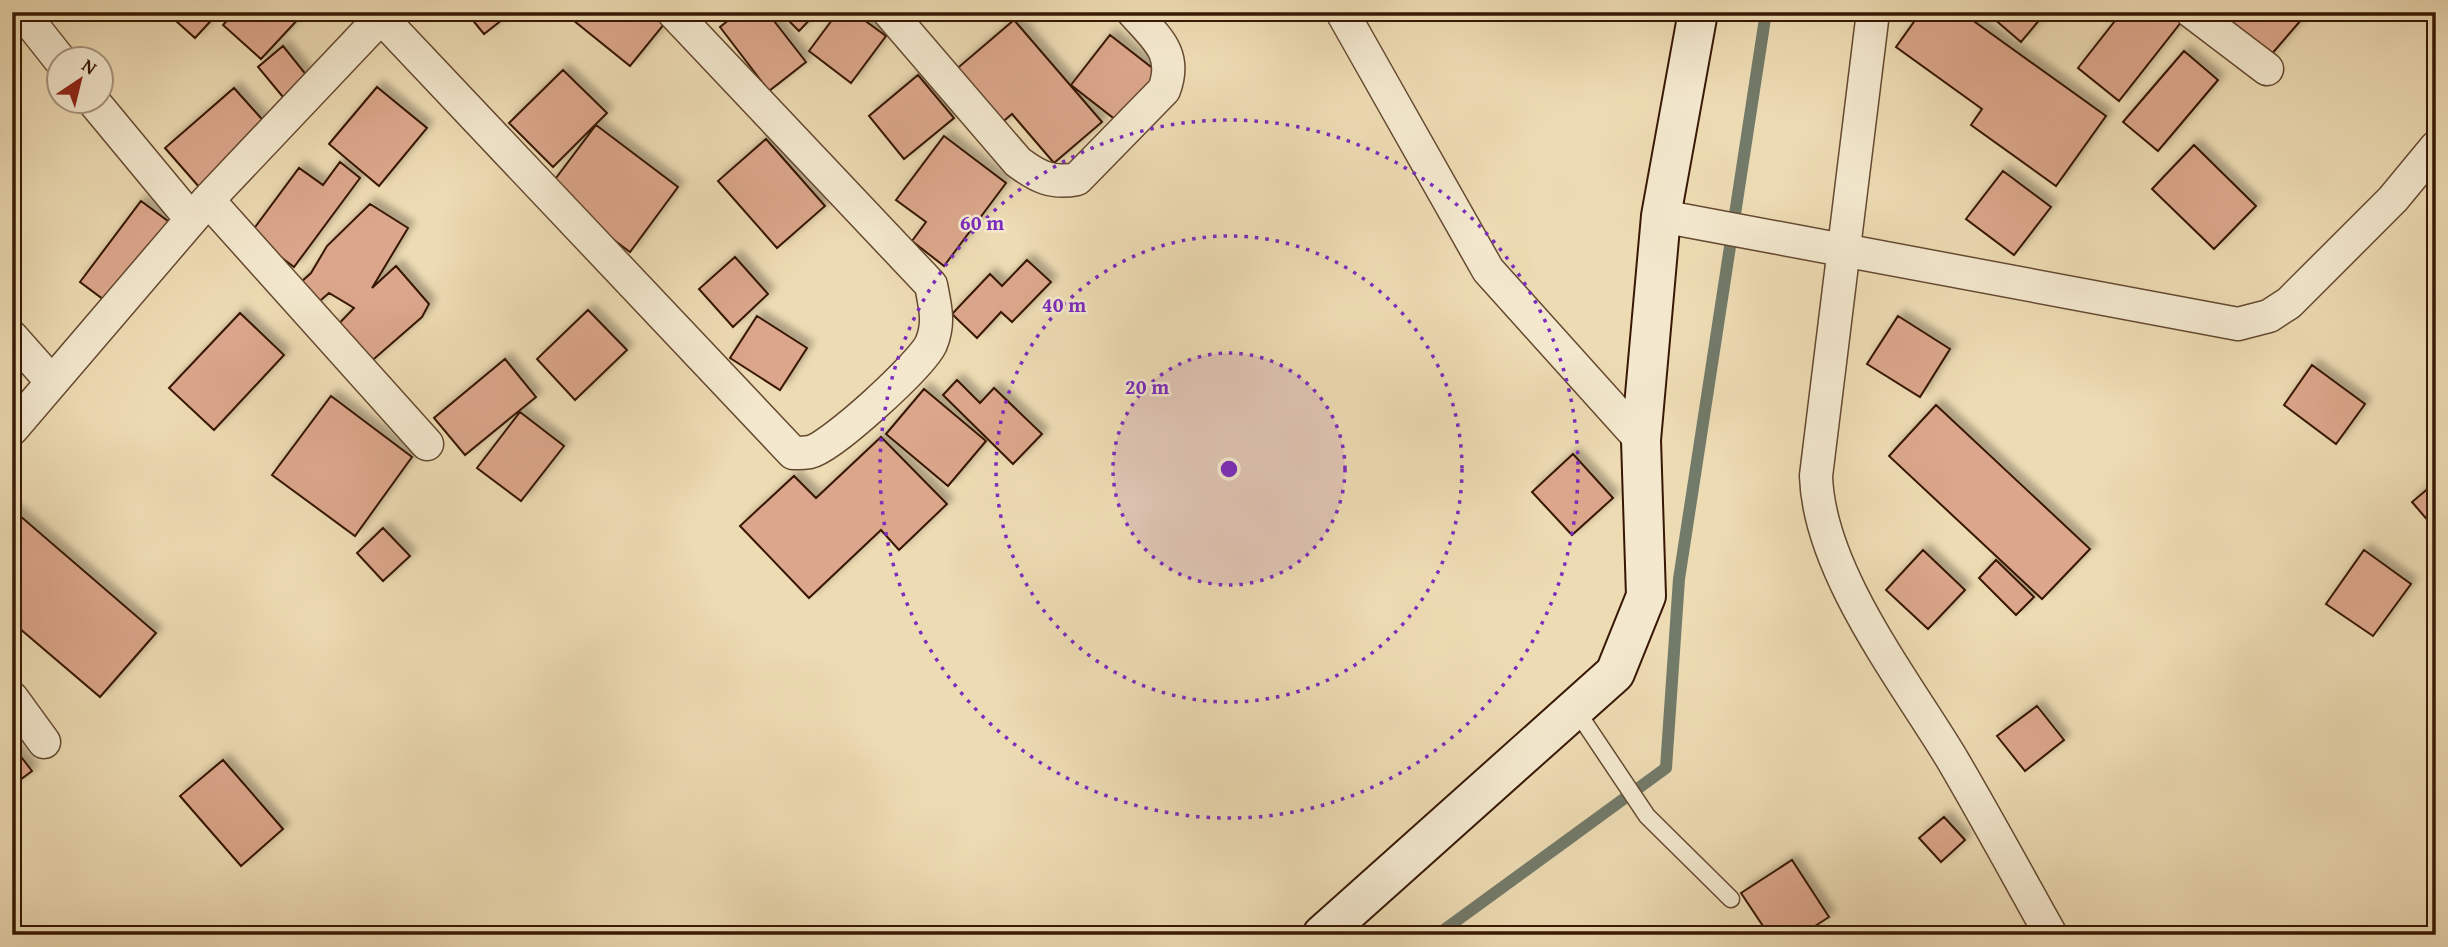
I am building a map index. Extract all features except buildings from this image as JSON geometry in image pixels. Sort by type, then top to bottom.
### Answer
[{"type":"street","points":[[22,12],[49,46]]},
{"type":"street","points":[[12,429],[200,210],[381,14],[793,453],[810,452],[825,444],[898,383],[930,345],[938,320],[931,285],[673,12]]},
{"type":"street","points":[[889,12],[1018,162],[1038,178],[1060,183],[1077,179],[1164,90],[1170,75],[1170,59],[1133,12]]},
{"type":"street","points":[[1342,12],[1488,270],[1641,440]]},
{"type":"street","points":[[1322,935],[1615,673],[1646,596],[1641,440],[1661,216],[1698,12]]},
{"type":"street","points":[[1873,12],[1816,476],[1817,505],[1826,538],[1850,591],[1954,762],[2051,935]]},
{"type":"street","points":[[2192,12],[2267,69]]},
{"type":"street","points":[[108,116],[426,444]]},
{"type":"street","points":[[1661,216],[2227,323],[2252,322],[2269,316],[2289,303],[2393,199],[2436,147]]},
{"type":"street","points":[[12,337],[51,381]]},
{"type":"street","points":[[12,698],[44,742]]},
{"type":"lane","points":[[1576,710],[1619,779],[1647,817],[1731,899]]},
{"type":"waterway","points":[[1437,935],[1666,768],[1679,579],[1766,12]]}]
